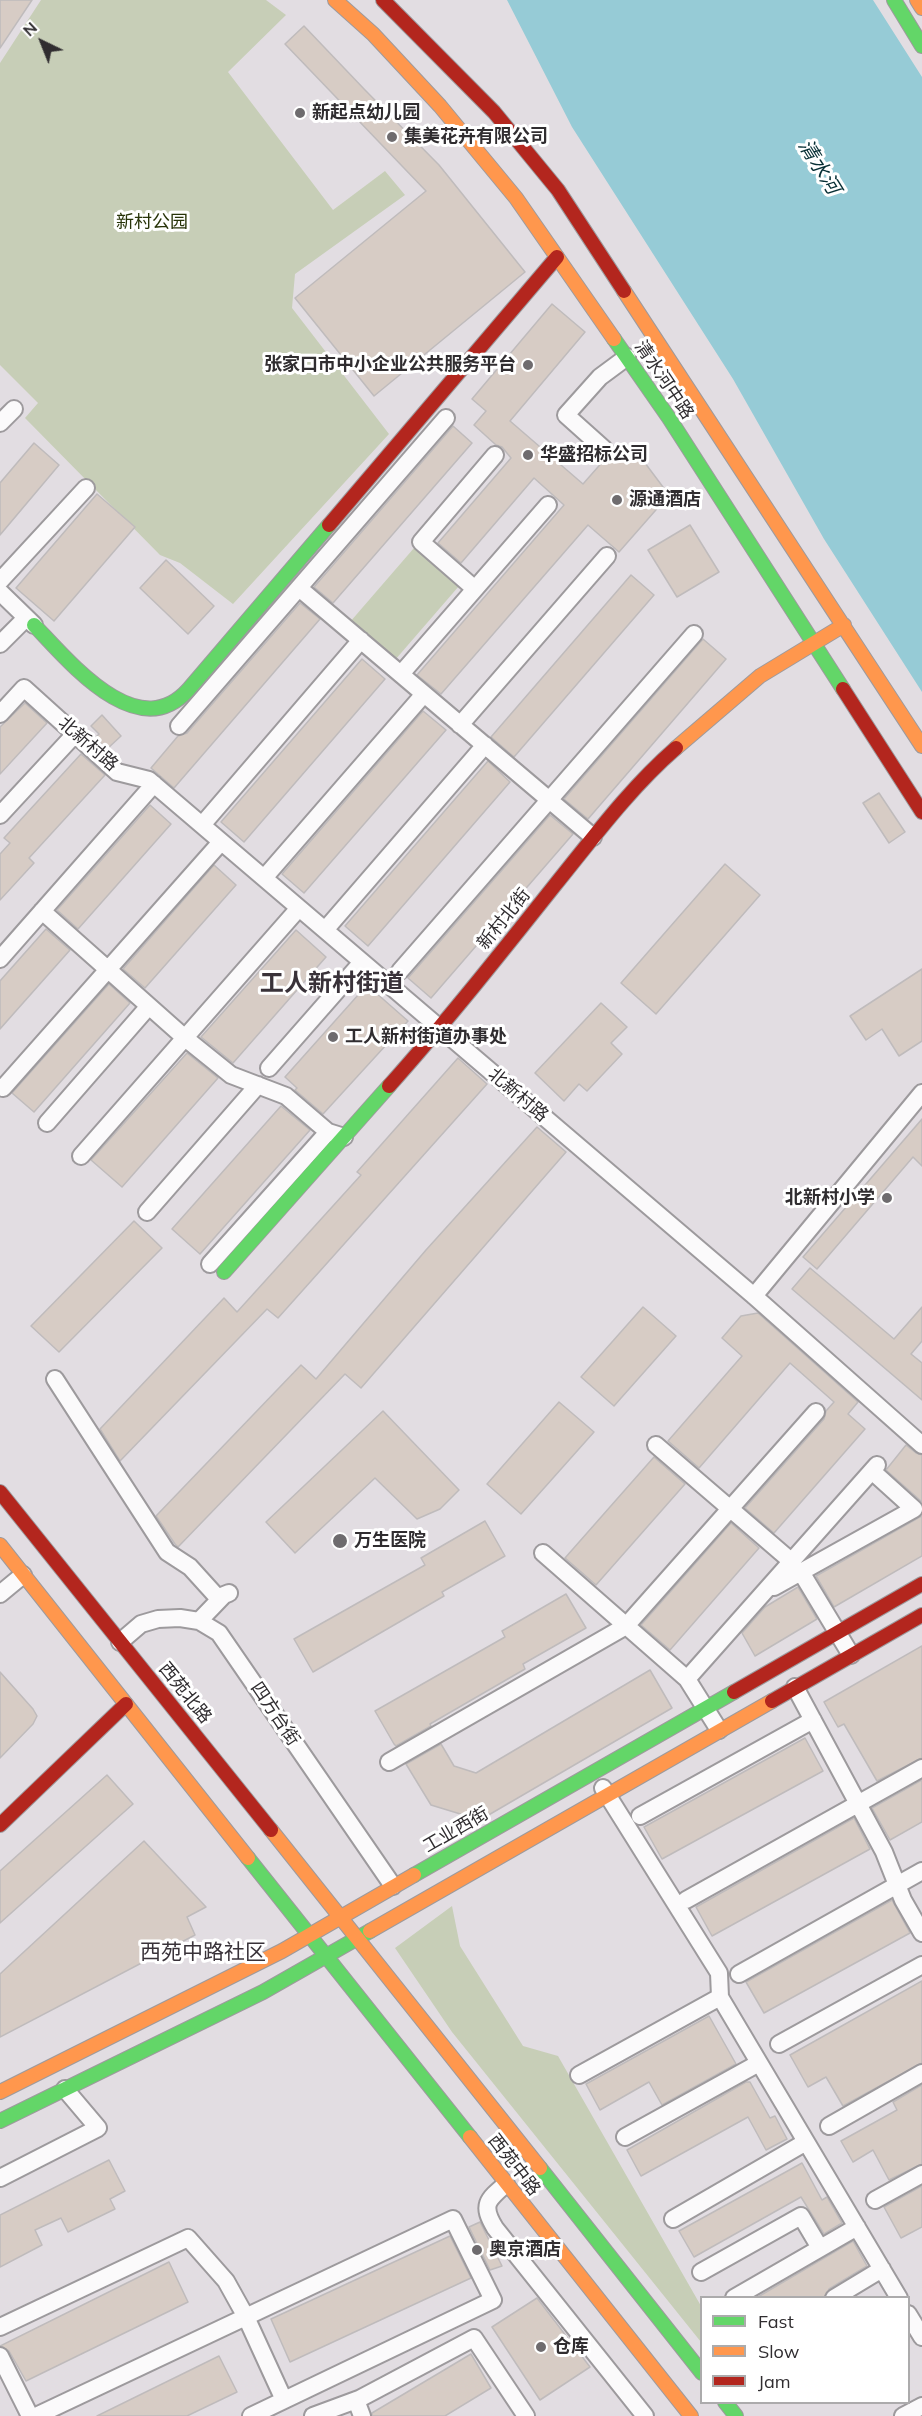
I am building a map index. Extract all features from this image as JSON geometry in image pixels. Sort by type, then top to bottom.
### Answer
[{"type":"main road","name":"清水河中路","points":[[335,0],[373,34],[440,106],[516,198],[669,418],[922,812]]},
{"type":"main road","name":"清水河中路","points":[[383,0],[494,112],[558,190],[922,746]]},
{"type":"main road","points":[[894,0],[922,46]]},
{"type":"main road","points":[[917,0],[922,8]]},
{"type":"main road","points":[[30,622],[81,672],[133,708],[154,708],[177,700],[203,673],[557,257]]},
{"type":"main road","name":"新村北街","points":[[336,1134],[440,1028],[593,837],[652,769],[760,676],[844,625]]},
{"type":"main road","name":"西苑北路","points":[[0,1492],[341,1918]]},
{"type":"main road","points":[[0,1545],[310,1935]]},
{"type":"main road","name":"工业西街","points":[[0,2092],[341,1918],[393,1886],[922,1584]]},
{"type":"main road","points":[[0,2121],[262,1992],[326,1957],[922,1615]]},
{"type":"main road","points":[[0,1825],[126,1704]]},
{"type":"main road","name":"西苑中路","points":[[341,1918],[700,2370]]},
{"type":"main road","name":"西苑中路","points":[[310,1935],[691,2416]]},
{"type":"main road","points":[[726,2404],[735,2416]]},
{"type":"street","points":[[604,449],[566,415],[600,377],[627,357]]},
{"type":"street","points":[[0,423],[14,409]]},
{"type":"street","points":[[179,726],[446,418]]},
{"type":"street","points":[[475,589],[421,542],[495,455]]},
{"type":"street","points":[[0,581],[86,488]]},
{"type":"street","points":[[401,674],[548,505]]},
{"type":"street","points":[[460,725],[607,556]]},
{"type":"street","points":[[299,588],[593,837]]},
{"type":"street","points":[[0,592],[30,622],[0,644]]},
{"type":"street","points":[[400,971],[694,633]]},
{"type":"street","points":[[202,825],[361,640]]},
{"type":"street","name":"北新村路","points":[[0,714],[24,688],[117,772],[149,780],[754,1296],[922,1445]]},
{"type":"street","points":[[264,878],[424,694]]},
{"type":"street","points":[[0,815],[75,734]]},
{"type":"street","points":[[325,930],[484,745]]},
{"type":"street","points":[[0,959],[154,784]]},
{"type":"street","points":[[3,1088],[221,842]]},
{"type":"street","points":[[81,1156],[299,908]]},
{"type":"street","points":[[42,911],[148,1006],[231,1075],[286,1096],[336,1134],[217,1268]]},
{"type":"street","points":[[269,1068],[362,962]]},
{"type":"street","points":[[46,1123],[148,1006]]},
{"type":"street","points":[[147,1212],[258,1085]]},
{"type":"street","points":[[754,1296],[922,1093]]},
{"type":"street","points":[[55,1379],[167,1552],[190,1567],[224,1596],[199,1621]]},
{"type":"street","points":[[389,1762],[626,1626],[816,1412]]},
{"type":"street","points":[[656,1445],[796,1567],[851,1655]]},
{"type":"street","points":[[687,1679],[763,1593],[796,1567],[914,1509],[874,1468],[796,1567]]},
{"type":"street","points":[[543,1553],[687,1679],[718,1730]]},
{"type":"street","points":[[0,1594],[23,1575]]},
{"type":"street","name":"四方台街","points":[[120,1642],[141,1624],[152,1620],[180,1617],[199,1621],[219,1632],[393,1886]]},
{"type":"street","points":[[795,1687],[884,1852],[903,1900],[922,1933]]},
{"type":"street","points":[[640,1816],[813,1720]]},
{"type":"street","points":[[686,1900],[922,1768]]},
{"type":"street","points":[[593,1772],[719,1973],[720,1997],[898,2296]]},
{"type":"street","points":[[739,1974],[922,1871]]},
{"type":"street","points":[[779,2044],[922,1965]]},
{"type":"street","points":[[579,2075],[720,1997]]},
{"type":"street","points":[[625,2137],[759,2064]]},
{"type":"street","points":[[829,2126],[922,2073]]},
{"type":"street","points":[[0,2178],[98,2128],[65,2089]]},
{"type":"street","points":[[673,2219],[806,2142]]},
{"type":"street","points":[[875,2200],[922,2174]]},
{"type":"street","points":[[506,2184],[493,2195],[487,2204],[487,2215],[639,2414]]},
{"type":"street","points":[[701,2272],[801,2216],[820,2248]]},
{"type":"street","points":[[36,2416],[453,2219],[493,2300],[250,2416]]},
{"type":"street","points":[[737,2296],[856,2227]]},
{"type":"street","points":[[0,2327],[188,2238],[226,2281],[246,2317],[284,2400]]},
{"type":"street","points":[[837,2296],[882,2269]]},
{"type":"street","points":[[910,2316],[922,2337]]},
{"type":"street","points":[[313,2416],[359,2408],[474,2338],[526,2416]]},
{"type":"street","points":[[0,2356],[30,2416]]},
{"type":"street","points":[[903,2416],[922,2406]]},
{"type":"green space","name":"新村公园","points":[[41,0],[266,0],[286,15],[228,72],[333,210],[385,171],[405,195],[295,274],[292,308],[389,434],[233,604],[180,563],[160,555],[25,418],[38,403],[0,365],[0,63]]},
{"type":"green space","points":[[414,548],[459,586],[395,660],[350,622]]},
{"type":"green space","points":[[452,1906],[460,1946],[523,2046],[558,2056],[700,2304],[700,2341],[452,2032],[395,1948]]},
{"type":"water","name":"清水河","points":[[507,0],[873,0],[922,77],[922,692],[824,539],[733,379],[572,127]]},
{"type":"building","points":[[0,0],[32,0],[0,48]]},
{"type":"building","points":[[304,26],[439,165],[525,272],[374,396],[295,298],[426,191],[285,44]]},
{"type":"building","points":[[552,304],[585,332],[510,421],[583,484],[605,459],[611,456],[615,448],[633,447],[669,495],[619,552],[588,525],[441,694],[417,675],[564,505],[534,478],[461,563],[438,543],[511,458],[502,447],[496,445],[474,425],[486,411],[472,399]]},
{"type":"building","points":[[453,426],[472,443],[333,603],[314,587]]},
{"type":"building","points":[[34,443],[59,465],[0,535],[0,483]]},
{"type":"building","points":[[97,494],[135,527],[54,621],[16,588]]},
{"type":"building","name":"源通酒店","points":[[690,525],[719,572],[677,597],[648,550]]},
{"type":"building","points":[[166,560],[214,606],[188,634],[140,588]]},
{"type":"building","points":[[631,575],[654,595],[514,757],[491,737]]},
{"type":"building","points":[[300,603],[320,619],[174,788],[151,768],[178,736],[187,733]]},
{"type":"building","points":[[703,639],[726,659],[588,819],[564,799]]},
{"type":"building","points":[[362,659],[385,679],[244,842],[221,822]]},
{"type":"building","points":[[25,703],[47,723],[0,774],[0,727]]},
{"type":"building","points":[[423,711],[446,730],[304,893],[282,874]]},
{"type":"building","points":[[102,715],[121,736],[107,749],[95,738],[99,734],[91,726]]},
{"type":"building","points":[[81,754],[105,775],[29,858],[34,863],[0,900],[0,854],[10,843],[4,838]]},
{"type":"building","points":[[488,761],[510,782],[368,946],[345,926]]},
{"type":"building","points":[[879,793],[905,832],[889,843],[863,803]]},
{"type":"building","points":[[150,805],[171,824],[78,929],[57,910]]},
{"type":"building","points":[[550,815],[573,834],[431,998],[408,978]]},
{"type":"building","points":[[725,864],[760,895],[656,1014],[621,983]]},
{"type":"building","points":[[214,865],[236,885],[145,988],[123,969]]},
{"type":"building","points":[[46,929],[70,950],[0,1029],[0,981]]},
{"type":"building","points":[[296,930],[326,957],[233,1063],[201,1037]]},
{"type":"building","points":[[922,969],[922,1041],[899,1056],[882,1029],[866,1040],[850,1016]]},
{"type":"building","points":[[109,984],[130,1003],[34,1112],[12,1093]]},
{"type":"building","points":[[367,985],[408,1021],[323,1114],[295,1090],[297,1088],[285,1077]]},
{"type":"building","points":[[601,1003],[627,1027],[611,1043],[622,1054],[587,1091],[579,1084],[564,1101],[535,1073]]},
{"type":"building","points":[[187,1053],[218,1078],[122,1187],[91,1160]]},
{"type":"building","points":[[458,1058],[487,1084],[278,1318],[267,1309],[120,1461],[100,1429],[224,1298],[237,1312],[361,1175],[357,1172]]},
{"type":"building","points":[[281,1106],[310,1130],[200,1254],[172,1229]]},
{"type":"building","points":[[922,1119],[922,1166],[913,1157],[817,1269],[803,1257]]},
{"type":"building","points":[[537,1127],[566,1152],[361,1388],[345,1374],[178,1547],[156,1516],[301,1365],[316,1379],[426,1250]]},
{"type":"building","points":[[134,1221],[162,1248],[59,1352],[31,1326]]},
{"type":"building","points":[[810,1268],[894,1339],[922,1307],[922,1341],[911,1354],[922,1363],[922,1400],[792,1289]]},
{"type":"building","points":[[643,1307],[676,1336],[614,1406],[581,1377]]},
{"type":"building","points":[[758,1313],[858,1402],[848,1414],[865,1429],[774,1533],[745,1508],[824,1419],[826,1411],[834,1402],[790,1363],[699,1468],[668,1441],[742,1356],[722,1338],[741,1316]]},
{"type":"building","points":[[559,1402],[594,1432],[521,1514],[487,1484]]},
{"type":"building","points":[[383,1411],[459,1490],[440,1509],[417,1519],[375,1478],[295,1553],[266,1522]]},
{"type":"building","points":[[906,1445],[922,1455],[922,1502],[886,1470]]},
{"type":"building","points":[[654,1457],[685,1484],[596,1585],[565,1558]]},
{"type":"building","points":[[922,1516],[922,1556],[834,1607],[816,1576]]},
{"type":"building","points":[[485,1521],[505,1556],[442,1592],[444,1596],[313,1672],[294,1639],[425,1565],[421,1558]]},
{"type":"building","points":[[731,1523],[759,1548],[670,1650],[641,1625]]},
{"type":"building","points":[[798,1587],[817,1619],[755,1656],[742,1633],[765,1607]]},
{"type":"building","points":[[566,1594],[586,1628],[523,1664],[525,1669],[430,1724],[431,1726],[396,1746],[394,1744],[375,1711],[505,1637],[502,1631]]},
{"type":"building","points":[[922,1646],[922,1758],[877,1781],[844,1724],[838,1727],[824,1702]]},
{"type":"building","points":[[650,1670],[672,1708],[480,1820],[431,1805],[406,1764],[441,1744],[454,1766],[476,1773]]},
{"type":"building","points":[[0,1672],[37,1716],[33,1724],[0,1758]]},
{"type":"building","points":[[805,1738],[823,1771],[662,1859],[644,1827]]},
{"type":"building","points":[[107,1775],[133,1804],[0,1923],[0,1871]]},
{"type":"building","points":[[922,1780],[922,1822],[890,1840],[872,1808]]},
{"type":"building","points":[[854,1818],[870,1849],[712,1936],[696,1907]]},
{"type":"building","points":[[144,1841],[206,1907],[187,1917],[195,1935],[0,2037],[0,1974]]},
{"type":"building","points":[[892,1900],[910,1933],[764,2013],[746,1982]]},
{"type":"building","points":[[922,1981],[922,2063],[843,2106],[826,2077],[808,2087],[790,2055]]},
{"type":"building","points":[[709,2016],[736,2064],[662,2105],[649,2082],[600,2110],[586,2084]]},
{"type":"building","points":[[746,2082],[750,2082],[770,2118],[775,2116],[787,2139],[766,2150],[748,2117],[641,2176],[627,2150]]},
{"type":"building","points":[[922,2085],[922,2164],[889,2180],[873,2150],[853,2162],[841,2141],[897,2110],[893,2102]]},
{"type":"building","points":[[109,2160],[125,2191],[110,2199],[115,2209],[68,2232],[61,2218],[35,2230],[42,2245],[0,2267],[0,2215]]},
{"type":"building","points":[[802,2163],[822,2200],[827,2197],[842,2223],[824,2234],[801,2197],[694,2257],[679,2231]]},
{"type":"building","points":[[922,2186],[922,2227],[901,2238],[884,2207]]},
{"type":"building","points":[[480,2222],[502,2266],[490,2270],[469,2227]]},
{"type":"building","points":[[450,2236],[471,2278],[290,2362],[271,2319]]},
{"type":"building","points":[[853,2241],[867,2266],[829,2289],[825,2296],[759,2296]]},
{"type":"building","points":[[169,2262],[188,2302],[26,2381],[9,2351],[0,2346]]},
{"type":"building","name":"仓库","points":[[537,2298],[590,2367],[540,2400],[492,2327]]},
{"type":"building","points":[[471,2354],[491,2388],[445,2416],[372,2416],[372,2413]]},
{"type":"building","points":[[219,2356],[237,2392],[187,2416],[97,2416]]},
{"type":"traffic: fast","points":[[894,0],[922,46]]},
{"type":"traffic: fast","points":[[614,339],[669,418],[843,689]]},
{"type":"traffic: fast","points":[[34,625],[84,676],[105,692],[126,703],[147,708],[168,705],[188,690],[329,525]]},
{"type":"traffic: fast","points":[[224,1272],[389,1086]]},
{"type":"traffic: fast","points":[[414,1875],[734,1692]]},
{"type":"traffic: fast","points":[[248,1858],[470,2137]]},
{"type":"traffic: fast","points":[[0,2121],[263,1992],[370,1931]]},
{"type":"traffic: fast","points":[[540,2168],[700,2370]]},
{"type":"traffic: fast","points":[[727,2404],[736,2416]]},
{"type":"traffic: slow","points":[[335,0],[373,34],[440,106],[516,198],[614,339]]},
{"type":"traffic: slow","points":[[917,0],[922,8]]},
{"type":"traffic: slow","points":[[624,291],[922,746]]},
{"type":"traffic: slow","points":[[676,748],[760,676],[844,625]]},
{"type":"traffic: slow","points":[[0,1545],[248,1858]]},
{"type":"traffic: slow","points":[[370,1931],[772,1701]]},
{"type":"traffic: slow","points":[[271,1830],[540,2168]]},
{"type":"traffic: slow","points":[[0,2092],[282,1951],[414,1875]]},
{"type":"traffic: slow","points":[[470,2137],[691,2416]]},
{"type":"traffic: jam","points":[[383,0],[494,112],[558,190],[624,291]]},
{"type":"traffic: jam","points":[[329,525],[557,257]]},
{"type":"traffic: jam","points":[[843,689],[922,812]]},
{"type":"traffic: jam","points":[[389,1086],[473,987],[612,814],[676,748]]},
{"type":"traffic: jam","points":[[0,1492],[271,1830]]},
{"type":"traffic: jam","points":[[734,1692],[922,1584]]},
{"type":"traffic: jam","points":[[772,1701],[922,1615]]},
{"type":"traffic: jam","points":[[0,1825],[126,1704]]},
{"type":"place","name":"新起点幼儿园","points":[[300,113]]},
{"type":"place","name":"集美花卉有限公司","points":[[392,137]]},
{"type":"place","name":"张家口市中小企业公共服务平台","points":[[528,365]]},
{"type":"place","name":"华盛招标公司","points":[[528,455]]},
{"type":"place","name":"源通酒店","points":[[617,500]]},
{"type":"place","name":"工人新村街道办事处","points":[[333,1037]]},
{"type":"place","name":"北新村小学","points":[[887,1198]]},
{"type":"place","name":"万生医院","points":[[340,1541]]},
{"type":"place","name":"奥京酒店","points":[[477,2250]]},
{"type":"place","name":"仓库","points":[[541,2347]]},
{"type":"district","name":"工人新村街道","points":[[332,984]]},
{"type":"district","name":"西苑中路社区","points":[[203,1953]]}]
